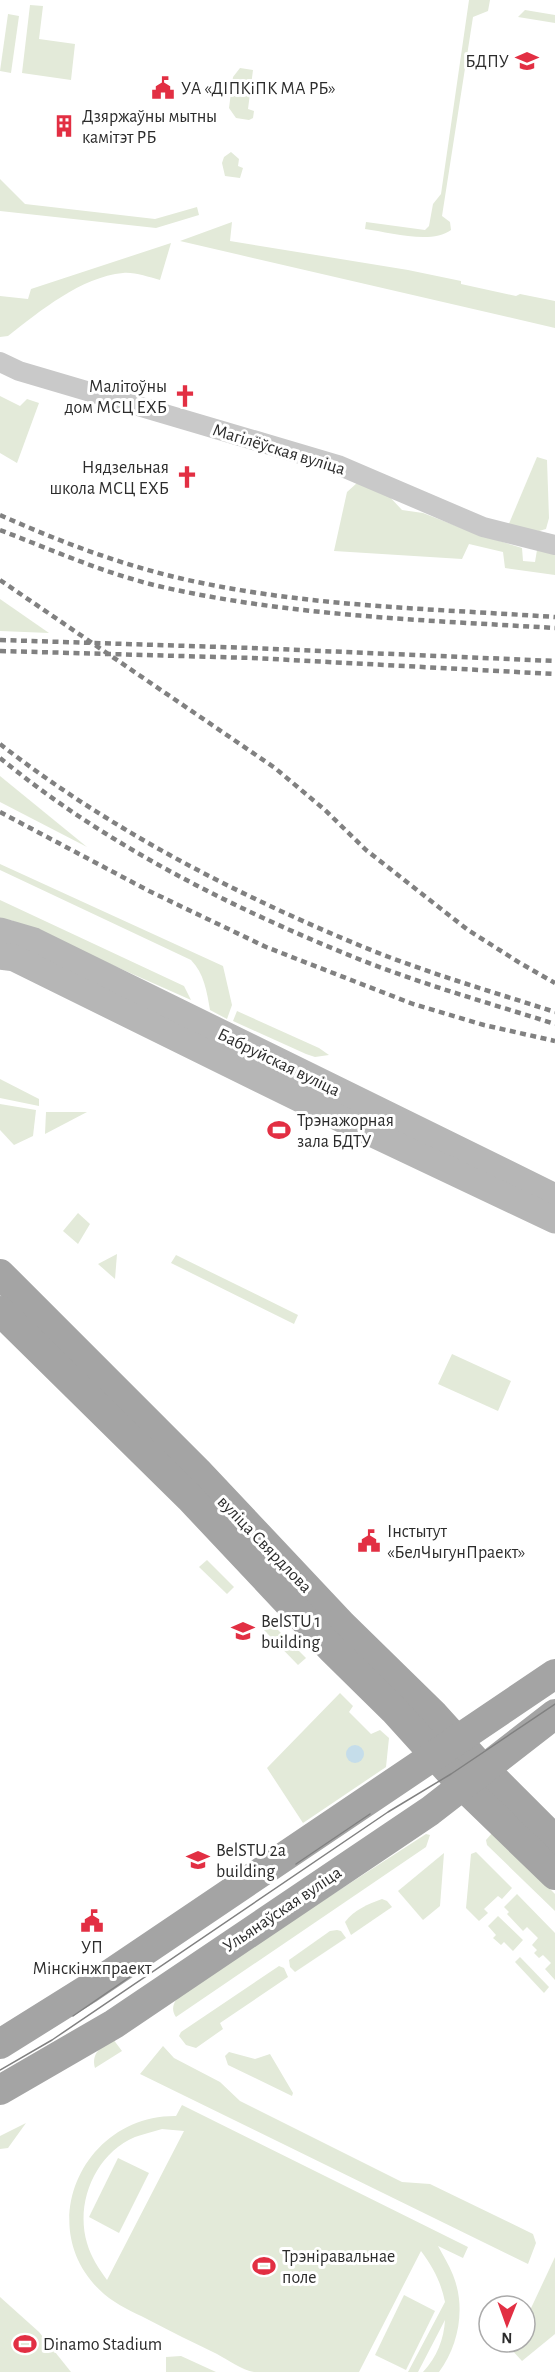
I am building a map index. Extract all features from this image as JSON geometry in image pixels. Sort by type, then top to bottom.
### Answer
[{"type":"main road","name":"Бабруйская вуліца","points":[[0,931],[34,941],[555,1197]]},
{"type":"main road","name":"Бабруйская вуліца","points":[[0,956],[14,958],[327,1112],[555,1220]]},
{"type":"main road","name":"вуліца Свярдлова","points":[[0,1274],[197,1471],[342,1624],[435,1715],[446,1749]]},
{"type":"main road","name":"вуліца Свярдлова","points":[[0,1311],[446,1749],[473,1777],[555,1875]]},
{"type":"main road","points":[[0,2044],[162,1939],[555,1674]]},
{"type":"main road","name":"Ульянаўская вуліца","points":[[0,2090],[114,2024],[430,1812],[555,1714]]},
{"type":"main road","name":"вуліца Свярдлова","points":[[473,1777],[555,1840]]},
{"type":"main road","points":[[162,1939],[188,1973]]},
{"type":"street","name":"Магілёўская вуліца","points":[[0,362],[19,371],[338,465],[483,527],[555,545]]},
{"type":"green space","points":[[469,0],[490,0],[488,11],[473,17],[442,216],[450,222],[451,230],[432,237],[421,237],[365,229],[366,222],[425,230],[429,226],[433,204],[441,194]]},
{"type":"green space","points":[[30,5],[43,6],[39,39],[75,44],[71,80],[22,73]]},
{"type":"green space","points":[[525,10],[555,15],[555,23],[518,17]]},
{"type":"green space","points":[[8,14],[19,16],[11,73],[0,71]]},
{"type":"green space","points":[[240,68],[253,70],[248,109],[254,111],[253,118],[249,120],[236,118],[229,108],[233,77]]},
{"type":"green space","points":[[231,152],[239,159],[238,166],[243,168],[240,178],[225,176],[222,163],[224,157]]},
{"type":"green space","points":[[0,179],[25,204],[155,219],[197,207],[199,215],[156,228],[0,211]]},
{"type":"green space","points":[[232,222],[230,241],[408,270],[516,296],[520,294],[555,301],[555,328],[180,241]]},
{"type":"green space","points":[[171,243],[160,280],[123,273],[92,281],[62,297],[8,336],[0,337],[0,296],[28,299],[31,289]]},
{"type":"green space","points":[[0,396],[20,406],[27,399],[39,403],[17,463],[0,453]]},
{"type":"green space","points":[[537,457],[547,460],[549,518],[546,529],[539,531],[508,526]]},
{"type":"green space","points":[[357,483],[387,494],[402,510],[423,513],[522,548],[523,561],[535,562],[537,550],[555,553],[555,575],[505,568],[503,552],[469,544],[462,559],[334,551],[347,492]]},
{"type":"green space","points":[[0,599],[49,633],[0,631]]},
{"type":"green space","points":[[0,776],[87,847],[0,802]]},
{"type":"green space","points":[[0,864],[223,966],[232,1005],[227,1019],[210,1010],[202,977],[191,960],[0,870]]},
{"type":"green space","points":[[0,900],[184,986],[191,1000],[11,920],[0,920]]},
{"type":"green space","points":[[237,1011],[319,1048],[329,1055],[315,1057],[306,1054],[233,1021]]},
{"type":"green space","points":[[0,1079],[39,1099],[39,1106],[0,1098]]},
{"type":"green space","points":[[0,1104],[36,1110],[33,1136],[14,1145],[0,1130]]},
{"type":"green space","points":[[46,1112],[87,1112],[45,1134]]},
{"type":"green space","points":[[78,1213],[90,1224],[78,1244],[63,1231]]},
{"type":"green space","points":[[117,1254],[115,1279],[98,1264]]},
{"type":"green space","points":[[176,1255],[298,1315],[294,1324],[171,1263]]},
{"type":"green space","points":[[452,1354],[511,1381],[498,1411],[438,1384]]},
{"type":"green space","points":[[207,1560],[234,1587],[227,1594],[199,1567]]},
{"type":"green space","points":[[270,1622],[306,1658],[298,1665],[263,1629]]},
{"type":"green space","points":[[340,1693],[353,1706],[349,1712],[371,1734],[380,1730],[389,1738],[386,1767],[303,1823],[267,1768]]},
{"type":"green space","points":[[493,1832],[555,1894],[555,1911],[487,1845],[486,1840]]},
{"type":"green space","points":[[426,1834],[430,1835],[426,1847],[176,2017],[173,2006],[183,1991]]},
{"type":"green space","points":[[476,1852],[512,1888],[502,1899],[498,1896],[484,1909],[488,1913],[479,1921],[466,1908],[471,1854]]},
{"type":"green space","points":[[444,1853],[440,1906],[423,1920],[398,1891]]},
{"type":"green space","points":[[517,1894],[555,1933],[555,1980],[545,1969],[551,1963],[543,1955],[539,1958],[534,1953],[537,1950],[532,1945],[538,1938],[527,1927],[523,1931],[507,1914],[509,1912],[504,1907]]},
{"type":"green space","points":[[382,1899],[392,1907],[351,1935],[345,1922],[362,1908]]},
{"type":"green space","points":[[498,1916],[523,1940],[513,1951],[504,1942],[501,1945],[493,1938],[496,1935],[488,1926]]},
{"type":"green space","points":[[330,1931],[341,1931],[346,1938],[295,1972],[290,1967],[289,1960]]},
{"type":"green space","points":[[520,1957],[549,1987],[544,1993],[515,1962]]},
{"type":"green space","points":[[279,1966],[284,1968],[288,1977],[220,2023],[223,2029],[196,2048],[186,2045],[179,2036],[181,2032]]},
{"type":"green space","points":[[113,2039],[122,2051],[95,2068],[96,2054]]},
{"type":"green space","points":[[163,2046],[174,2058],[220,2082],[240,2101],[402,2182],[430,2184],[533,2234],[536,2243],[528,2264],[140,2074]]},
{"type":"green space","points":[[229,2052],[255,2059],[270,2054],[293,2093],[292,2096],[228,2065],[225,2056]]},
{"type":"green space","name":"Трэніравальнае поле","points":[[182,2105],[468,2247],[463,2258],[438,2246],[457,2287],[460,2313],[456,2338],[439,2372],[423,2372],[439,2347],[445,2320],[418,2372],[408,2372],[445,2302],[436,2275],[421,2251],[359,2372],[249,2371],[125,2308],[104,2294],[82,2268],[71,2239],[70,2209],[77,2181],[93,2155],[115,2134],[143,2121],[176,2116]],"holes":[[[162,2129],[184,2131],[107,2280],[91,2253],[84,2228],[86,2196],[99,2167],[109,2155],[135,2137]]]},
{"type":"green space","points":[[26,2123],[8,2148],[0,2149],[0,2136]]},
{"type":"green space","points":[[118,2158],[149,2173],[119,2233],[89,2217]]},
{"type":"green space","points":[[555,2257],[555,2334],[537,2349],[537,2295]]},
{"type":"green space","points":[[404,2295],[435,2311],[406,2370],[375,2355]]},
{"type":"green space","name":"Dinamo Stadium","points":[[0,2297],[39,2332],[71,2372],[0,2372]]},
{"type":"green space","points":[[516,2354],[531,2354],[522,2361]]},
{"type":"green space","points":[[181,2356],[216,2372],[166,2372],[166,2357]]},
{"type":"water","points":[[355,1745],[361,1748],[364,1754],[361,1760],[355,1763],[349,1760],[346,1754],[349,1748]]},
{"type":"tram line","points":[[0,2070],[52,2040],[388,1812],[451,1774],[555,1704]]},
{"type":"tram line","points":[[296,1864],[370,1814]]},
{"type":"tram line","points":[[73,2016],[137,1972]]},
{"type":"railway","points":[[0,515],[99,555],[150,571],[202,583],[334,602],[555,617]]},
{"type":"railway","points":[[0,530],[118,575],[207,596],[356,615],[555,628]]},
{"type":"railway","points":[[0,580],[275,768],[325,810],[366,850],[468,930],[555,983]]},
{"type":"railway","points":[[0,640],[555,661]]},
{"type":"railway","points":[[0,651],[253,658],[555,674]]},
{"type":"railway","points":[[0,744],[84,804],[128,831],[173,857],[266,904],[385,955],[555,1012]]},
{"type":"railway","points":[[0,758],[83,819],[170,872],[216,895],[356,958],[455,993],[555,1024]]},
{"type":"railway","points":[[0,812],[149,891],[266,947],[413,1004],[484,1025],[555,1041]]},
{"type":"place","name":"БДПУ","points":[[527,61]]},
{"type":"place","name":"УА «ДІПКіПК МА РБ»","points":[[163,88]]},
{"type":"place","name":"Дзяржаўны мытны камітэт РБ","points":[[64,126]]},
{"type":"place","name":"Малітоўны дом МСЦ ЕХБ","points":[[185,396]]},
{"type":"place","name":"Нядзельная школа МСЦ ЕХБ","points":[[187,477]]},
{"type":"place","name":"Трэнажорная зала БДТУ","points":[[279,1130]]},
{"type":"place","name":"Інстытут «БелЧыгунПраект»","points":[[369,1541]]},
{"type":"place","name":"BelSTU 1 building","points":[[243,1631]]},
{"type":"place","name":"BelSTU 2a building","points":[[198,1860]]},
{"type":"place","name":"УП Мінскінжпраект","points":[[92,1921]]},
{"type":"place","name":"Трэніравальнае поле","points":[[264,2266]]},
{"type":"place","name":"Dinamo Stadium","points":[[25,2344]]}]
